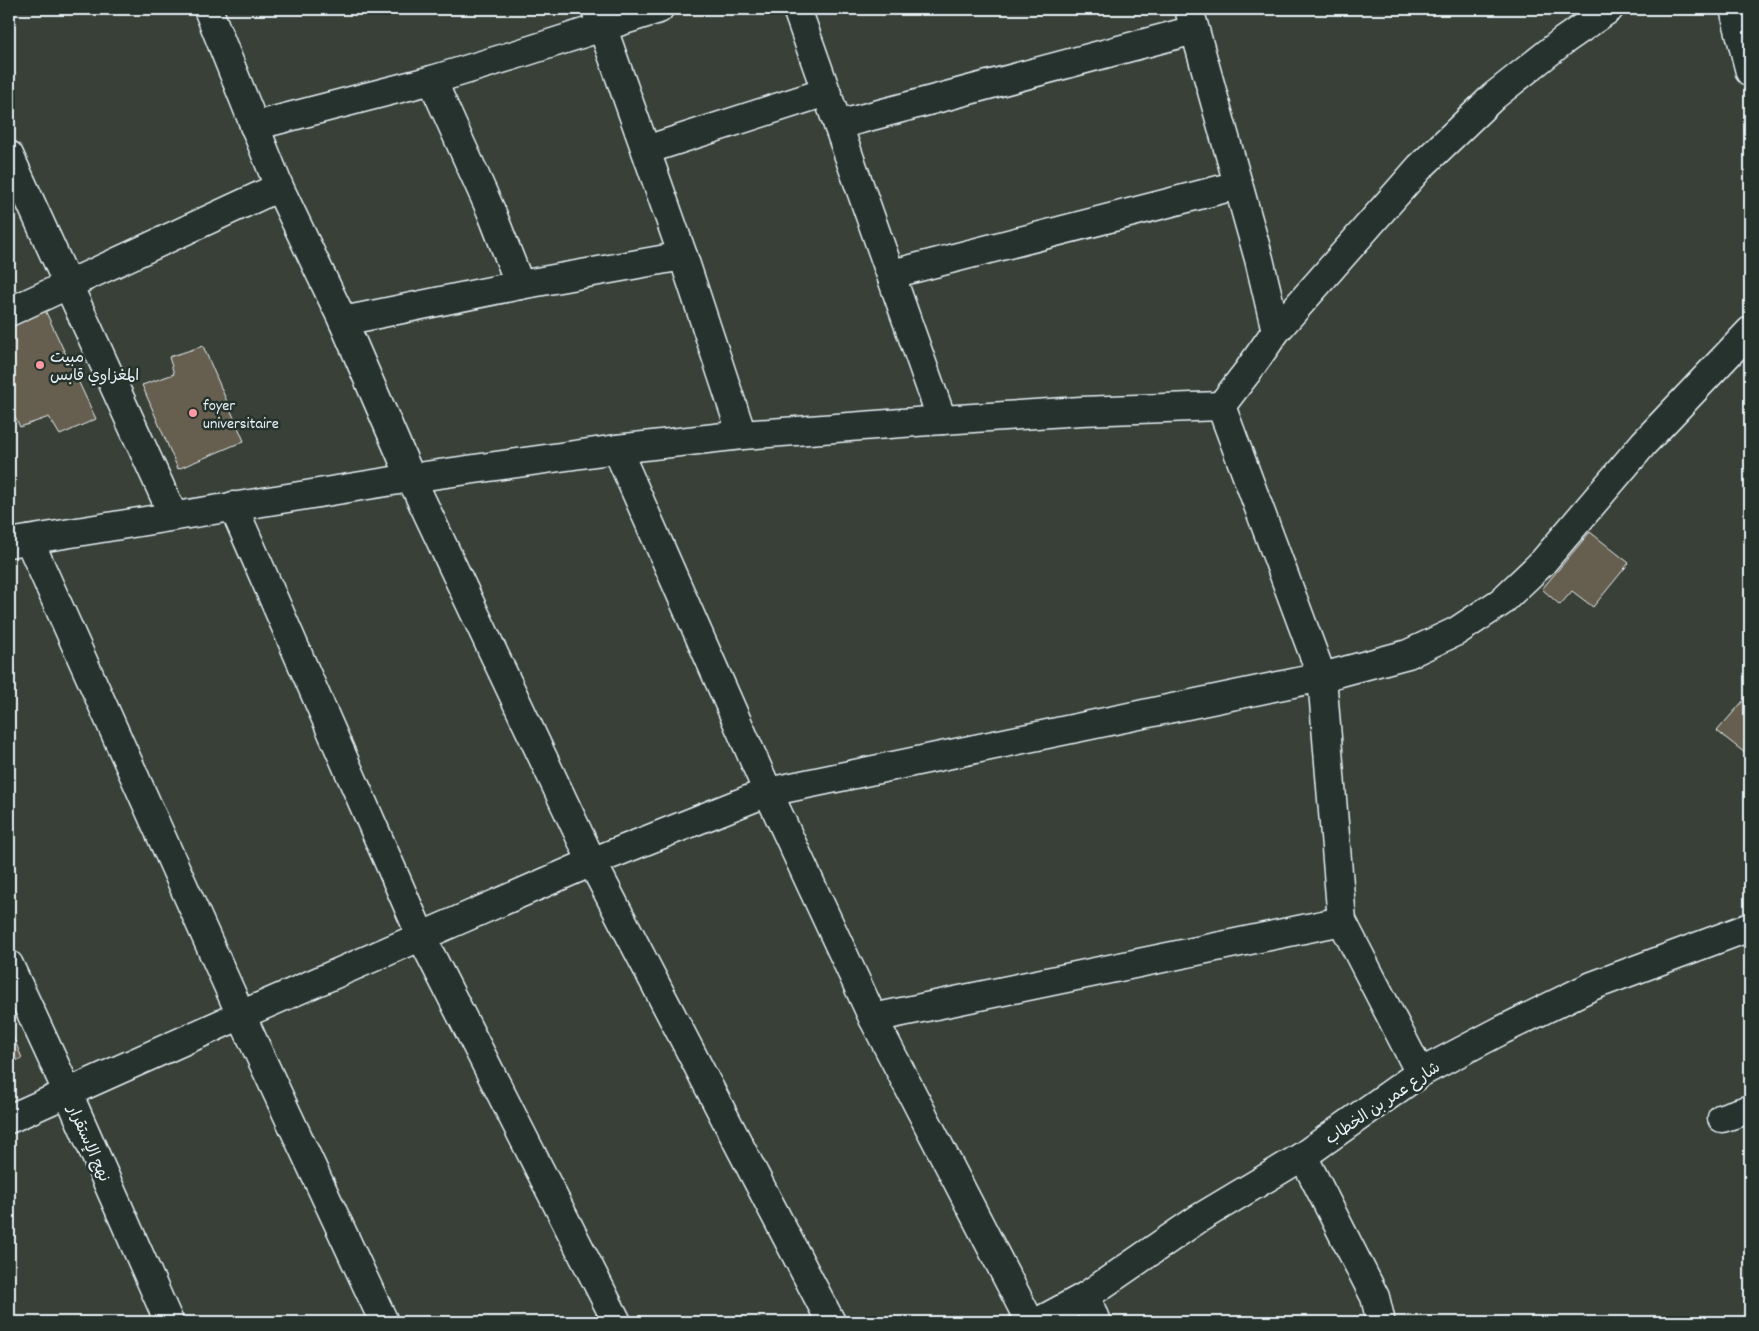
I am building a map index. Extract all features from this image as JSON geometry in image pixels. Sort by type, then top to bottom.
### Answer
[{"type":"street","points":[[208,9],[279,187],[343,321],[411,478],[592,862],[831,1322]]},
{"type":"street","points":[[254,126],[432,80],[518,54],[600,18],[659,9]]},
{"type":"street","points":[[797,9],[942,420]]},
{"type":"street","points":[[1221,406],[1276,331],[1420,167],[1494,96],[1563,41],[1608,9]]},
{"type":"street","points":[[1734,9],[1750,72]]},
{"type":"street","points":[[600,18],[683,256],[742,435]]},
{"type":"street","points":[[838,125],[1191,20],[1259,259],[1276,331]]},
{"type":"street","points":[[432,80],[491,212],[520,285]]},
{"type":"street","points":[[646,150],[826,92]]},
{"type":"street","points":[[9,155],[173,515]]},
{"type":"street","points":[[892,274],[1238,184]]},
{"type":"street","points":[[9,312],[279,187]]},
{"type":"street","points":[[343,321],[520,285],[683,256]]},
{"type":"street","points":[[9,1119],[241,1015],[592,862],[768,792],[1322,678],[1408,654],[1457,631],[1501,602],[1543,562],[1644,443],[1750,331]]},
{"type":"street","points":[[384,1322],[19,542],[173,515],[411,478],[617,449],[742,435],[942,420],[1081,411],[1221,406]]},
{"type":"street","points":[[1221,406],[1322,678],[1342,921],[1420,1073]]},
{"type":"street","points":[[617,449],[768,792],[873,1018],[1030,1322]]},
{"type":"street","points":[[232,506],[421,936],[617,1322]]},
{"type":"street","points":[[873,1018],[1342,921]]},
{"type":"street","name":"شارع عمر بن الخطاب","points":[[1038,1322],[1086,1296],[1198,1219],[1303,1156],[1420,1073],[1592,986],[1750,927]]},
{"type":"street","name":"نهج الإستقرار","points":[[9,966],[68,1093],[169,1322]]},
{"type":"street","points":[[1722,1118],[1750,1109]]},
{"type":"street","points":[[1303,1156],[1375,1297],[1380,1322]]},
{"type":"street","points":[[1086,1296],[1096,1322]]},
{"type":"building","name":"مبيت المغزاوي قابس","points":[[44,308],[96,419],[60,435],[49,417],[20,427],[9,404],[9,325]]},
{"type":"building","name":"foyer universitaire","points":[[203,346],[244,441],[178,469],[142,385],[174,374],[169,357]]},
{"type":"building","points":[[1590,532],[1629,563],[1593,607],[1572,591],[1560,605],[1542,589]]},
{"type":"building","points":[[1750,693],[1750,757],[1717,731]]},
{"type":"building","points":[[9,1027],[22,1058],[9,1064]]},
{"type":"place","name":"مبيت المغزاوي قابس","points":[[40,365]]},
{"type":"place","name":"foyer universitaire","points":[[193,413]]}]
